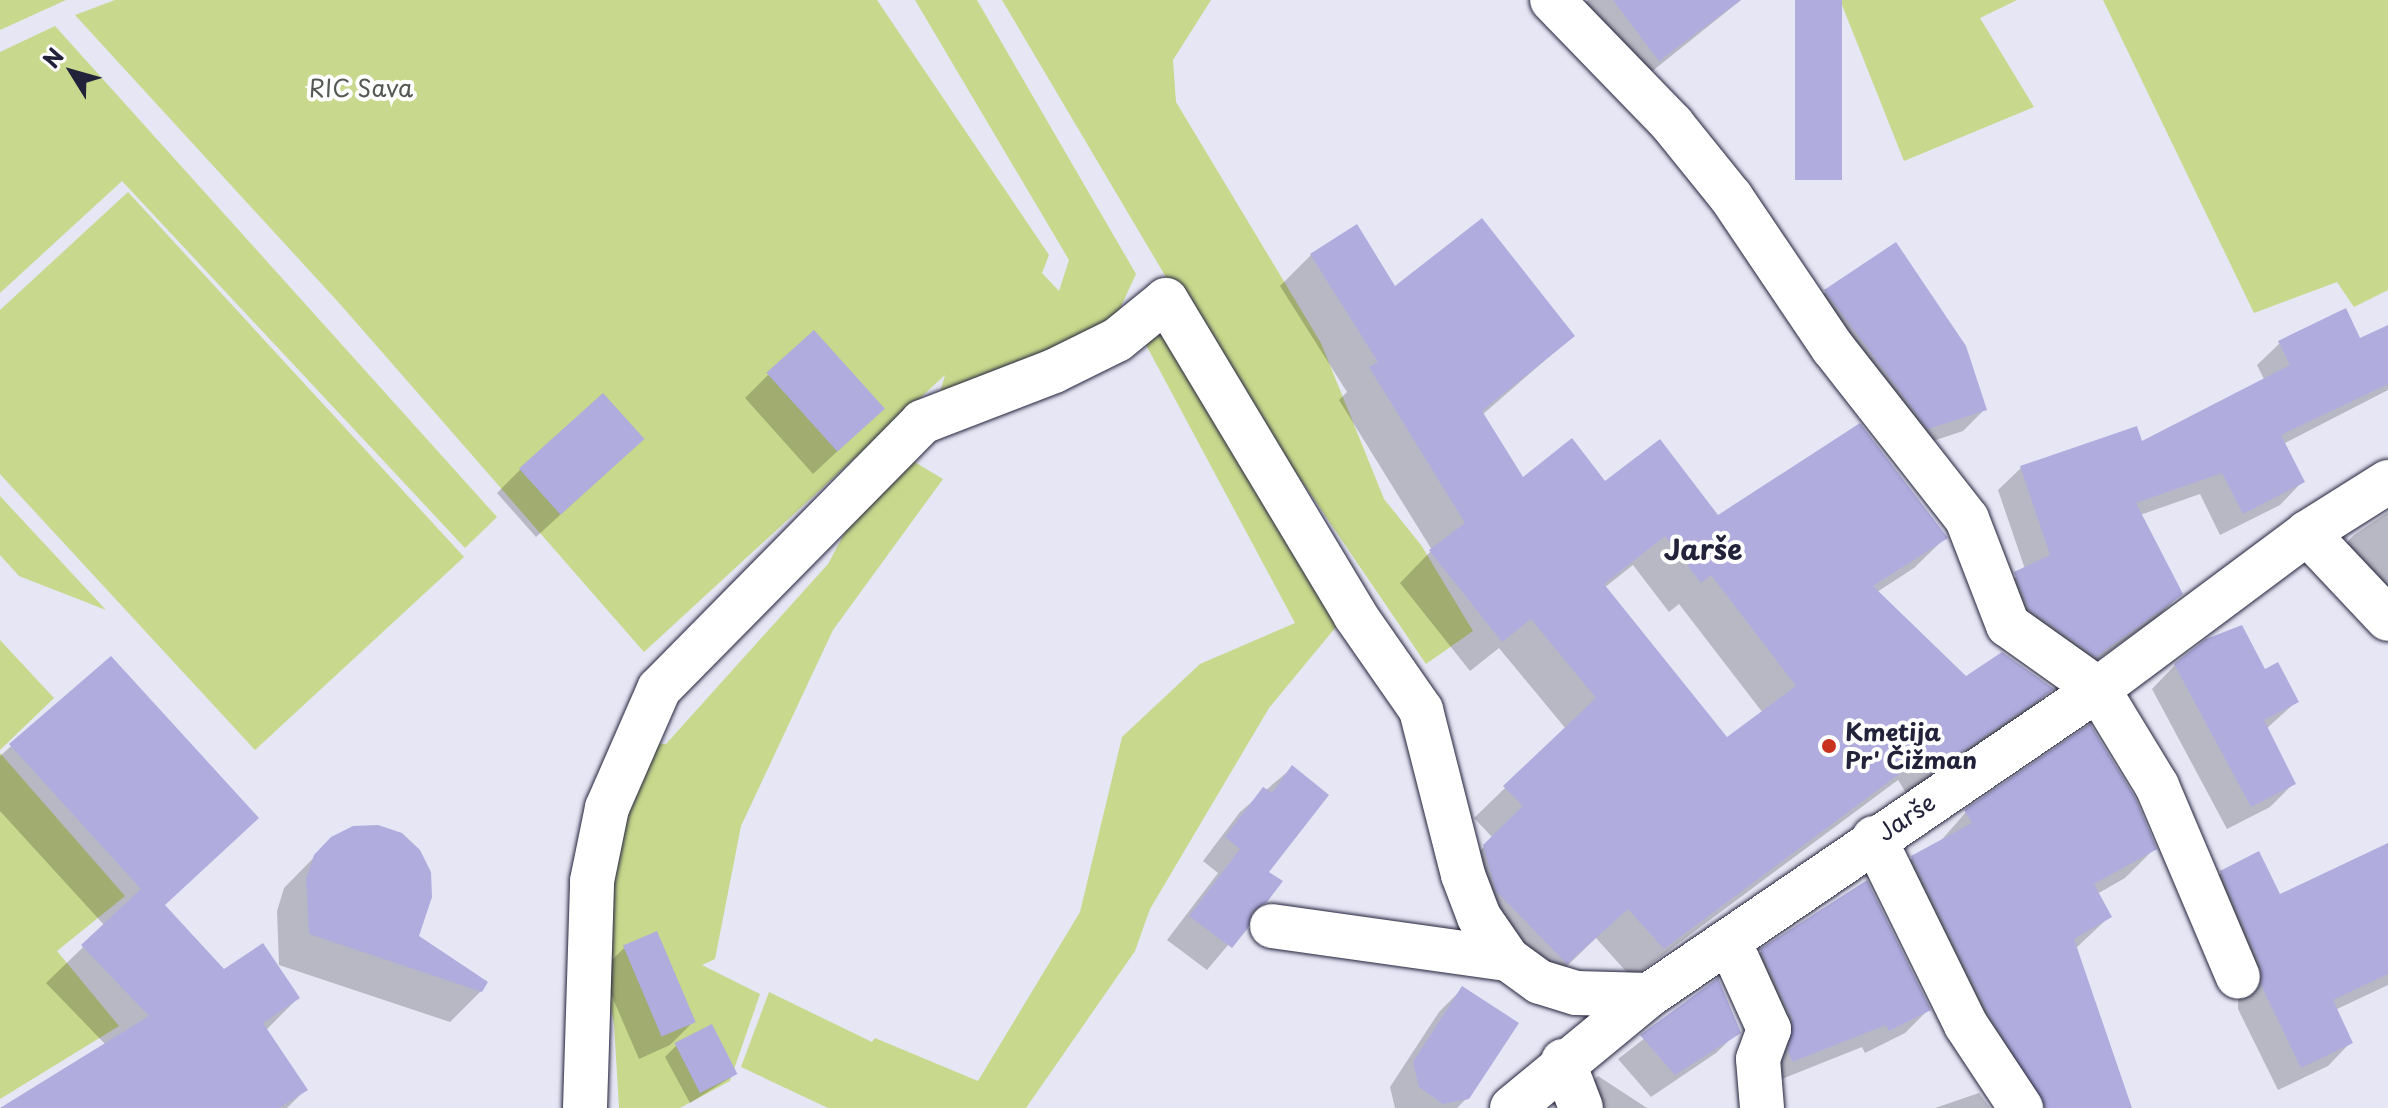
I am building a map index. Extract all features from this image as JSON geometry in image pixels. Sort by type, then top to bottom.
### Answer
[{"type":"street","points":[[1552,0],[1672,124],[1731,197],[1833,348],[1967,519],[2008,625],[2098,689],[2157,786],[2238,977]]},
{"type":"street","points":[[585,1108],[592,881],[607,808],[659,689],[922,422],[1054,371],[1117,340],[1166,300],[1355,615],[1421,710],[1463,875],[1479,917],[1508,959],[1540,982],[1576,993],[1649,995]]},
{"type":"street","name":"Jarše","points":[[1512,1108],[1563,1061],[1649,995],[1874,838],[2098,689],[2307,533],[2388,482]]},
{"type":"street","points":[[2307,533],[2388,619]]},
{"type":"street","points":[[1874,838],[1966,1025],[2021,1108]]},
{"type":"street","points":[[1272,926],[1508,959]]},
{"type":"street","points":[[1729,941],[1769,1029],[1758,1059],[1762,1108]]},
{"type":"street","points":[[1563,1061],[1581,1108]]},
{"type":"green space","points":[[0,0],[66,0],[0,30]]},
{"type":"green space","name":"RIC Sava","points":[[115,0],[877,0],[1049,255],[1042,273],[1059,291],[1069,260],[915,0],[977,0],[1136,274],[1117,315],[1083,342],[939,396],[945,375],[644,652],[340,304],[75,15]]},
{"type":"green space","points":[[1002,0],[1211,0],[1173,60],[1176,102],[1321,343],[1384,499],[1421,545],[1473,631],[1426,664],[1186,311]]},
{"type":"green space","points":[[1840,0],[2017,0],[1980,18],[2034,107],[1904,161]]},
{"type":"green space","points":[[2103,0],[2388,0],[2388,290],[2354,307],[2337,282],[2254,313]]},
{"type":"green space","points":[[55,26],[497,517],[465,548],[122,181],[0,293],[0,52]]},
{"type":"green space","points":[[128,192],[464,557],[255,750],[0,474],[0,310]]},
{"type":"green space","points":[[1173,328],[1345,616],[1269,708],[1150,909],[1135,951],[1026,1108],[828,1108],[741,1067],[769,992],[872,1042],[875,1038],[978,1081],[1080,912],[1122,737],[1200,664],[1295,623],[1145,343]]},
{"type":"green space","points":[[913,461],[943,479],[833,630],[741,826],[715,959],[702,965],[760,994],[730,1081],[680,1108],[619,1108],[614,1024],[602,968],[613,839],[651,743],[666,744],[828,564],[858,508]]},
{"type":"green space","points":[[0,496],[106,610],[19,576],[0,555]]},
{"type":"green space","points":[[0,640],[54,698],[0,750]]},
{"type":"green space","points":[[0,753],[125,896],[57,951],[119,1026],[0,1099]]},
{"type":"building","points":[[1613,0],[1741,0],[1659,61]]},
{"type":"building","points":[[1795,0],[1842,0],[1842,180],[1795,180]]},
{"type":"building","points":[[1482,218],[1575,336],[1482,411],[1523,477],[1572,438],[1605,481],[1660,439],[1718,515],[1860,423],[1948,538],[1873,586],[1966,676],[2002,652],[2054,689],[1939,767],[1930,751],[1664,949],[1628,909],[1567,964],[1496,891],[1483,845],[1523,806],[1503,786],[1596,698],[1531,619],[1502,642],[1429,550],[1465,523],[1369,367],[1378,362],[1310,254],[1357,224],[1395,286]],"holes":[[[1665,536],[1701,583],[1711,575],[1796,686],[1727,737],[1604,584]]]},
{"type":"building","points":[[1896,242],[1966,346],[1987,410],[1928,429],[1824,290]]},
{"type":"building","points":[[2346,308],[2360,338],[2388,325],[2388,384],[2281,435],[2305,482],[2243,514],[2222,473],[2136,503],[2183,594],[2096,657],[2029,609],[2014,572],[2050,555],[2020,466],[2137,426],[2142,441],[2290,365],[2278,341]]},
{"type":"building","points":[[814,330],[885,409],[837,452],[766,373]]},
{"type":"building","points":[[603,393],[644,439],[561,515],[519,469]]},
{"type":"building","points":[[2242,625],[2265,669],[2278,662],[2299,702],[2264,720],[2296,784],[2251,807],[2174,664],[2206,639]]},
{"type":"building","points":[[111,656],[259,818],[165,905],[224,969],[263,943],[300,998],[263,1023],[308,1090],[279,1108],[0,1108],[149,1016],[81,945],[141,889],[9,744]]},
{"type":"building","points":[[2090,724],[2135,797],[2157,849],[2094,884],[2112,917],[2074,939],[2132,1108],[2046,1108],[1988,1013],[1911,856],[1972,823],[1964,810]]},
{"type":"building","points":[[1292,765],[1329,795],[1269,872],[1283,881],[1267,902],[1252,911],[1248,928],[1232,948],[1189,916],[1240,849],[1225,837],[1263,787],[1272,793]]},
{"type":"building","points":[[378,825],[402,833],[420,850],[431,872],[432,897],[419,936],[488,982],[482,992],[309,934],[306,879],[314,855],[331,837],[353,826]]},
{"type":"building","points":[[2388,843],[2388,974],[2333,1000],[2353,1043],[2301,1068],[2261,985],[2261,967],[2220,871],[2259,851],[2280,894]]},
{"type":"building","points":[[1867,880],[1931,1010],[1889,1031],[1886,1025],[1792,1062],[1788,1050],[1792,1019],[1760,949]]},
{"type":"building","points":[[657,931],[696,1022],[662,1037],[623,945]]},
{"type":"building","points":[[1718,978],[1741,1033],[1675,1075],[1640,1035]]},
{"type":"building","points":[[1462,986],[1519,1023],[1469,1099],[1443,1104],[1419,1087],[1413,1062]]},
{"type":"building","points":[[712,1024],[737,1074],[700,1093],[675,1043]]},
{"type":"place","name":"Kmetija Pr' Čižman","points":[[1829,746]]},
{"type":"district","name":"Jarše","points":[[1703,549]]}]
